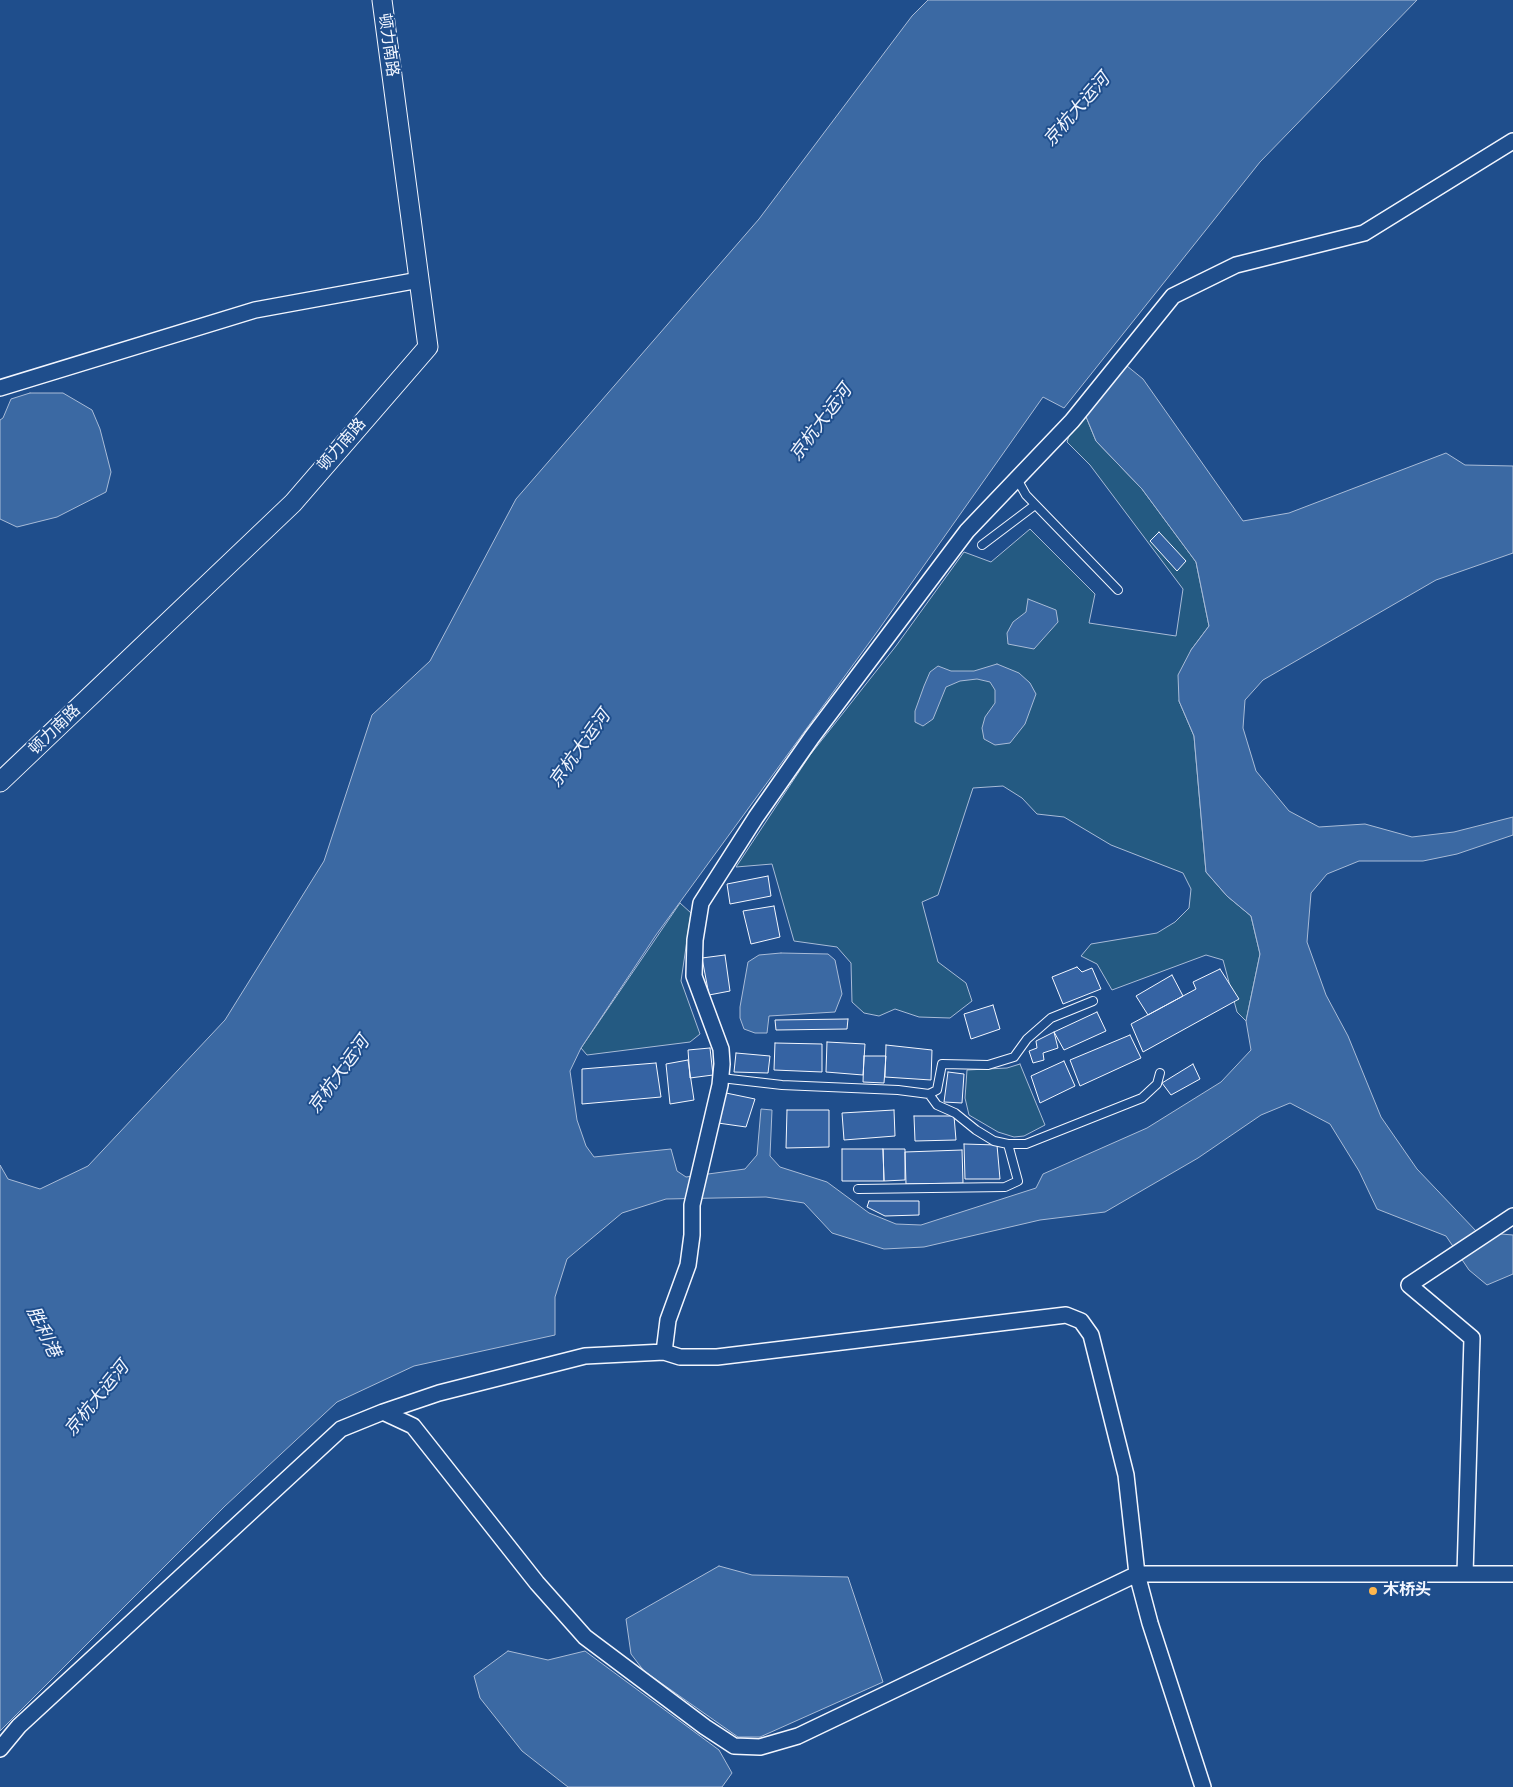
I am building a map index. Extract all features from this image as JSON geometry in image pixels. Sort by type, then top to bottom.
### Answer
[{"type":"street","name":"顿力南路","points":[[0,782],[292,502],[428,347],[382,0]]},
{"type":"street","points":[[664,1352],[668,1320],[688,1264],[692,1235],[692,1205],[699,1166],[720,1078],[721,1049],[694,976],[695,940],[701,903],[756,818],[812,737],[968,531],[1072,421],[1173,296],[1236,265],[1364,233],[1513,142]]},
{"type":"street","points":[[0,388],[255,310],[420,280]]},
{"type":"street","points":[[1464,1574],[1472,1338],[1409,1284],[1513,1216]]},
{"type":"street","points":[[0,1749],[19,1726],[340,1429],[439,1393],[585,1356],[664,1352],[680,1357],[717,1357],[1066,1315],[1081,1321],[1091,1335],[1126,1475],[1138,1574],[1150,1623],[1203,1787]]},
{"type":"street","points":[[383,1412],[413,1426],[537,1584],[585,1637],[705,1727],[734,1746],[760,1747],[798,1736],[1138,1574],[1513,1574]]},
{"type":"lane","points":[[1017,479],[1035,504],[1118,590]]},
{"type":"lane","points":[[982,545],[1035,504]]},
{"type":"lane","points":[[720,1078],[782,1085],[898,1090],[929,1094],[937,1090],[942,1064],[988,1065],[1014,1057],[1027,1039],[1051,1018],[1093,1001]]},
{"type":"lane","points":[[929,1094],[937,1105],[955,1113],[976,1130],[994,1141],[1008,1144],[1026,1144],[1142,1098],[1157,1084],[1160,1073]]},
{"type":"lane","points":[[858,1189],[1005,1187],[1018,1181],[1008,1144]]},
{"type":"shaded area","points":[[1080,402],[1096,441],[1142,489],[1196,562],[1209,626],[1191,650],[1179,701],[1194,736],[1206,872],[1227,896],[1251,916],[1260,954],[1246,1021],[1237,1012],[1223,960],[1206,955],[1112,990],[1097,964],[1081,956],[1091,944],[1157,933],[1175,922],[1189,908],[1191,889],[1183,873],[1111,845],[1064,817],[1037,814],[1022,798],[1003,786],[973,788],[938,895],[922,902],[938,962],[966,983],[972,1001],[950,1018],[919,1017],[895,1009],[879,1016],[864,1013],[852,1002],[851,963],[837,947],[794,941],[772,864],[736,867],[810,755],[896,646],[964,552],[991,562],[1030,529],[1095,594],[1089,623],[1176,636],[1183,589],[1090,465],[1067,442]]},
{"type":"shaded area","points":[[680,903],[691,913],[681,981],[700,1034],[690,1042],[587,1055],[581,1048]]},
{"type":"shaded area","points":[[1020,1064],[1045,1125],[1024,1136],[1014,1137],[998,1132],[969,1115],[965,1098],[967,1070],[1007,1068]]},
{"type":"water","points":[[928,0],[1417,0],[1260,162],[1064,408],[1043,397],[877,632],[656,935],[581,1048],[570,1071],[577,1120],[586,1146],[594,1157],[671,1149],[677,1171],[686,1177],[745,1169],[757,1155],[761,1109],[772,1110],[770,1156],[780,1167],[827,1182],[869,1213],[896,1224],[921,1225],[1036,1188],[1043,1174],[1147,1128],[1221,1082],[1251,1050],[1246,1021],[1260,954],[1251,916],[1227,896],[1206,872],[1194,736],[1179,701],[1178,675],[1191,650],[1209,626],[1196,562],[1142,489],[1096,441],[1080,402],[1116,357],[1143,379],[1243,521],[1289,513],[1446,453],[1465,465],[1513,466],[1513,553],[1436,580],[1263,680],[1245,700],[1243,728],[1256,771],[1289,811],[1319,827],[1365,824],[1412,837],[1454,832],[1513,817],[1513,835],[1457,854],[1423,861],[1359,861],[1327,874],[1311,893],[1307,942],[1326,995],[1348,1036],[1381,1117],[1417,1169],[1477,1232],[1513,1235],[1513,1274],[1487,1285],[1469,1270],[1446,1236],[1377,1209],[1359,1171],[1330,1124],[1290,1103],[1261,1115],[1198,1158],[1105,1212],[1040,1220],[924,1247],[884,1249],[832,1233],[804,1203],[766,1197],[666,1199],[622,1213],[567,1259],[555,1297],[555,1335],[414,1366],[337,1402],[225,1506],[0,1731],[0,1165],[8,1179],[40,1189],[88,1166],[225,1020],[324,861],[372,715],[430,661],[516,499],[759,219],[912,16]]},
{"type":"water","points":[[30,393],[63,393],[92,410],[100,429],[111,472],[106,492],[57,517],[17,527],[0,519],[0,420],[3,418],[11,399]]},
{"type":"water","points":[[1028,599],[1056,610],[1058,622],[1034,649],[1008,644],[1007,633],[1013,622],[1026,612]]},
{"type":"water","points":[[997,664],[1019,673],[1030,683],[1036,694],[1025,724],[1010,743],[995,745],[984,739],[982,728],[985,717],[995,703],[995,690],[990,682],[977,679],[960,681],[946,687],[933,719],[923,726],[915,722],[915,711],[924,686],[930,672],[938,666],[951,671],[974,671]]},
{"type":"water","points":[[781,953],[828,954],[835,960],[842,994],[835,1012],[769,1016],[767,1033],[755,1033],[744,1029],[740,1018],[740,1007],[748,962],[759,955]]},
{"type":"water","points":[[719,1566],[752,1575],[848,1577],[883,1682],[760,1737],[738,1737],[644,1671],[631,1654],[626,1619]]},
{"type":"water","points":[[508,1651],[548,1660],[585,1651],[719,1750],[732,1773],[722,1787],[568,1787],[522,1751],[480,1698],[474,1676]]},
{"type":"building","points":[[1159,532],[1186,561],[1177,571],[1150,541]]},
{"type":"building","points":[[768,876],[771,896],[730,904],[727,884]]},
{"type":"building","points":[[774,906],[780,937],[751,944],[743,911]]},
{"type":"building","points":[[725,955],[730,991],[709,995],[702,958]]},
{"type":"building","points":[[1077,967],[1082,972],[1092,968],[1101,989],[1063,1004],[1052,977]]},
{"type":"building","points":[[1220,969],[1239,999],[1143,1052],[1131,1024],[1196,989],[1193,982]]},
{"type":"building","points":[[1172,975],[1183,996],[1148,1015],[1136,996]]},
{"type":"building","points":[[993,1005],[1000,1029],[971,1039],[964,1014]]},
{"type":"building","points":[[1097,1012],[1106,1031],[1064,1050],[1054,1032]]},
{"type":"building","points":[[848,1019],[847,1029],[776,1030],[775,1020]]},
{"type":"building","points":[[1054,1032],[1058,1048],[1043,1053],[1044,1060],[1033,1063],[1029,1051],[1037,1048],[1036,1041]]},
{"type":"building","points":[[1130,1035],[1141,1058],[1080,1086],[1070,1060]]},
{"type":"building","points":[[827,1042],[865,1044],[863,1075],[826,1072]]},
{"type":"building","points":[[775,1043],[822,1044],[822,1072],[774,1070]]},
{"type":"building","points":[[886,1045],[932,1050],[931,1080],[885,1077]]},
{"type":"building","points":[[710,1048],[713,1075],[690,1078],[688,1050]]},
{"type":"building","points":[[736,1053],[770,1056],[768,1073],[734,1072]]},
{"type":"building","points":[[864,1056],[886,1056],[884,1083],[863,1082]]},
{"type":"building","points":[[688,1060],[694,1100],[670,1104],[666,1064]]},
{"type":"building","points":[[1064,1061],[1075,1086],[1040,1103],[1031,1076]]},
{"type":"building","points":[[656,1063],[661,1097],[582,1104],[582,1069]]},
{"type":"building","points":[[1193,1064],[1200,1079],[1171,1095],[1162,1083]]},
{"type":"building","points":[[948,1072],[964,1074],[962,1103],[944,1102]]},
{"type":"building","points":[[726,1093],[755,1099],[746,1127],[718,1123]]},
{"type":"building","points":[[787,1110],[829,1110],[829,1147],[786,1148]]},
{"type":"building","points":[[894,1110],[895,1136],[844,1140],[842,1113]]},
{"type":"building","points":[[914,1116],[954,1116],[956,1140],[915,1141]]},
{"type":"building","points":[[964,1144],[997,1145],[1000,1179],[965,1179]]},
{"type":"building","points":[[842,1149],[883,1149],[884,1181],[842,1181]]},
{"type":"building","points":[[883,1149],[905,1149],[905,1180],[884,1181]]},
{"type":"building","points":[[962,1150],[963,1183],[906,1184],[905,1152]]},
{"type":"building","points":[[869,1201],[919,1201],[919,1215],[885,1216],[867,1207]]},
{"type":"place","name":"木桥头","points":[[1373,1591]]},
{"type":"water label","name":"京杭大运河","points":[[1077,110]]},
{"type":"water label","name":"京杭大运河","points":[[821,423]]},
{"type":"water label","name":"京杭大运河","points":[[580,749]]},
{"type":"water label","name":"京杭大运河","points":[[339,1075]]},
{"type":"water label","name":"胜利港","points":[[43,1332]]},
{"type":"water label","name":"京杭大运河","points":[[97,1399]]}]
